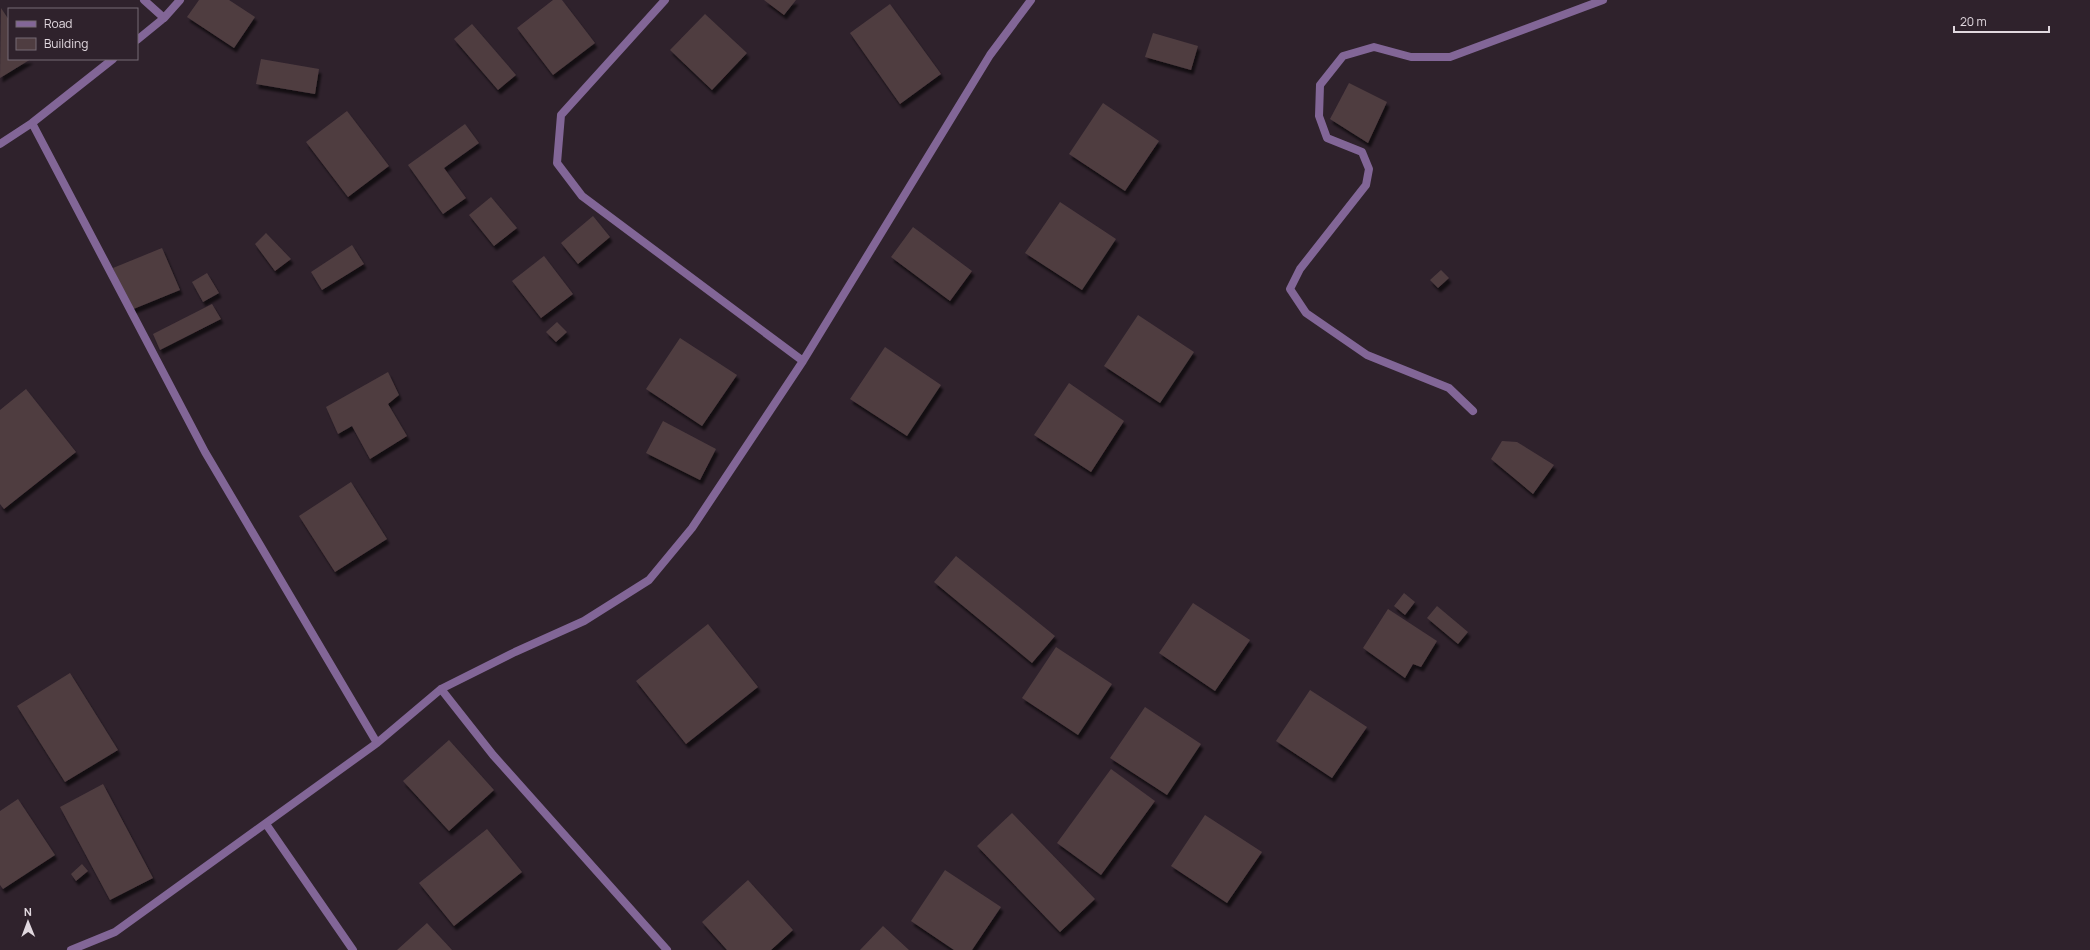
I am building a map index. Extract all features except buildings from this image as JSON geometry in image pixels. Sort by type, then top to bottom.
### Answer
[{"type":"street","points":[[144,0],[164,18]]},
{"type":"street","points":[[138,39],[164,18],[180,0]]},
{"type":"street","points":[[665,0],[561,116],[557,163],[582,196],[803,361]]},
{"type":"street","points":[[71,950],[115,932],[377,743],[441,689],[515,652],[584,621],[649,580],[692,528],[803,361],[990,55],[1031,0]]},
{"type":"street","points":[[1473,412],[1450,388],[1367,355],[1306,313],[1290,288],[1300,269],[1366,185],[1370,169],[1362,152],[1328,138],[1319,116],[1320,86],[1343,56],[1374,47],[1411,57],[1450,57],[1603,0]]},
{"type":"street","points":[[0,144],[32,123],[112,60]]},
{"type":"street","points":[[32,123],[205,452],[377,743]]},
{"type":"street","points":[[441,689],[493,755],[667,950]]},
{"type":"street","points":[[266,824],[353,950]]}]
